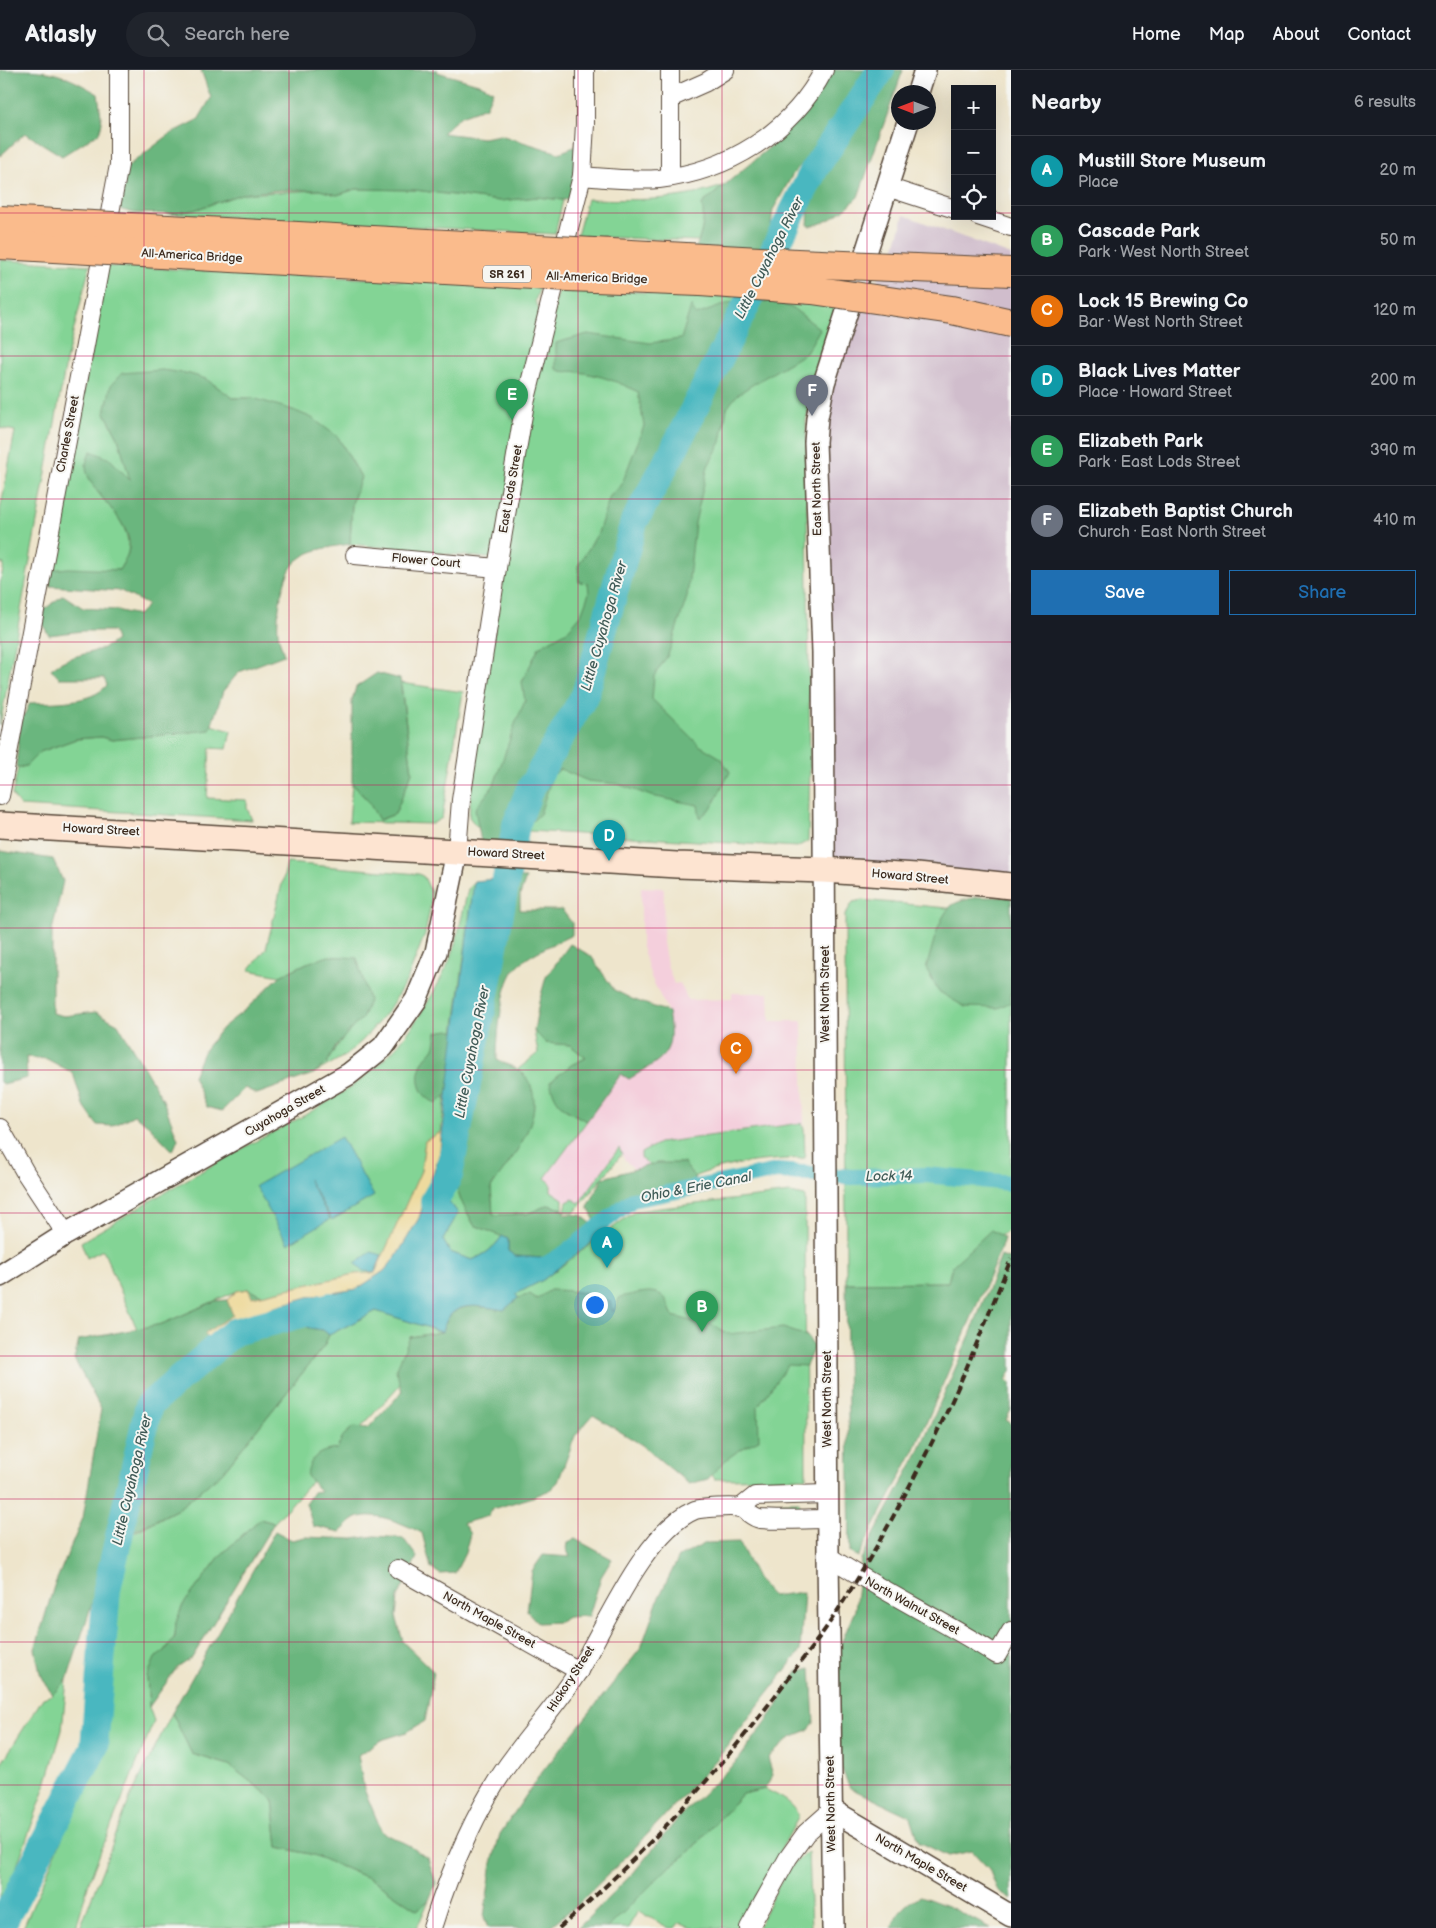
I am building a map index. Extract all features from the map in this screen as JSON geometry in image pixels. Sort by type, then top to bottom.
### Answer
[{"type":"main road","name":"All-America Bridge","points":[[0,220],[797,263],[1011,272]]},
{"type":"main road","name":"All-America Bridge","points":[[0,245],[796,289],[952,310],[1011,323]]},
{"type":"main road","name":"Howard Street","points":[[0,825],[677,865],[824,870],[916,876],[1011,886]]},
{"type":"street","name":"Charles Street","points":[[0,796],[119,165],[119,70]]},
{"type":"street","name":"East Lods Street","points":[[457,852],[461,800],[525,403],[582,176],[585,124],[585,70]]},
{"type":"street","points":[[670,70],[670,177]]},
{"type":"street","points":[[670,98],[706,82],[725,70]]},
{"type":"street","points":[[582,176],[632,179],[670,177],[714,167],[752,149],[781,126],[802,102],[824,70]]},
{"type":"street","points":[[920,85],[925,70]]},
{"type":"street","name":"East North Street","points":[[824,870],[823,652],[816,500],[817,418],[824,383],[905,130]]},
{"type":"street","points":[[887,187],[951,208]]},
{"type":"street","points":[[990,220],[1011,227]]},
{"type":"street","name":"Flower Court","points":[[354,554],[497,568]]},
{"type":"street","name":"Cuyahoga Street","points":[[0,1276],[66,1234],[349,1074],[383,1047],[416,1000],[436,952],[457,852]]},
{"type":"street","name":"West North Street","points":[[824,870],[828,1556],[833,1928]]},
{"type":"street","points":[[0,1128],[25,1172],[66,1234]]},
{"type":"street","name":"Hickory Street","points":[[740,1508],[755,1496],[828,1494]]},
{"type":"street","name":"Hickory Street","points":[[432,1928],[444,1888],[466,1839],[492,1792],[514,1755],[559,1702],[579,1671],[641,1562],[668,1530],[682,1517],[697,1509],[740,1508],[757,1519],[828,1519]]},
{"type":"street","name":"North Walnut Street","points":[[828,1556],[873,1585],[936,1617],[998,1655],[1011,1631]]},
{"type":"street","name":"North Maple Street","points":[[398,1569],[579,1671]]},
{"type":"street","points":[[749,1928],[788,1858],[806,1833],[832,1810]]},
{"type":"street","name":"North Maple Street","points":[[832,1810],[1011,1916]]},
{"type":"shaded area","points":[[904,215],[1011,255],[1011,886],[823,870],[815,442],[851,301],[869,305],[887,250],[894,251]]},
{"type":"shaded area","points":[[641,887],[664,888],[663,942],[667,965],[674,984],[680,983],[688,1000],[732,999],[732,993],[769,993],[770,1021],[802,1021],[804,1128],[801,1123],[659,1143],[646,1161],[649,1165],[634,1169],[625,1160],[618,1148],[579,1204],[570,1200],[567,1202],[551,1191],[552,1186],[545,1178],[621,1074],[670,1041],[668,1012],[651,977],[641,944]]},
{"type":"green space","points":[[0,70],[30,70],[52,73],[72,80],[98,94],[102,123],[99,133],[62,156],[25,133],[0,156]]},
{"type":"green space","points":[[201,70],[438,70],[437,72],[482,85],[493,91],[486,107],[461,116],[442,133],[483,138],[500,135],[559,153],[584,143],[577,198],[563,200],[537,197],[500,201],[415,190],[356,189],[337,195],[320,190],[280,190],[241,194],[194,210],[171,214],[134,213],[110,207],[116,179],[128,166],[170,134],[198,120],[211,98]]},
{"type":"green space","points":[[824,70],[869,70],[856,97],[793,174],[773,210],[766,261],[692,257],[703,225],[702,204],[771,146],[787,119]]},
{"type":"green space","points":[[891,70],[903,70],[898,85],[891,85],[891,104],[858,197],[829,220],[808,226],[810,194],[816,176],[830,156],[867,113]]},
{"type":"green space","points":[[725,185],[702,204],[705,217],[699,241],[577,236],[587,199],[657,199],[708,191]]},
{"type":"green space","points":[[356,189],[415,190],[500,201],[537,197],[563,200],[555,234],[171,214],[194,210],[241,194],[320,190],[337,195]]},
{"type":"green space","points":[[0,260],[90,265],[67,357],[0,725],[0,584],[4,564],[0,563],[0,511],[15,431],[0,428]]},
{"type":"green space","points":[[107,266],[540,287],[535,301],[549,329],[559,288],[801,300],[838,304],[806,420],[810,767],[808,841],[797,847],[478,828],[469,817],[475,743],[507,560],[350,544],[352,503],[361,477],[354,465],[253,398],[233,398],[206,379],[105,413],[118,437],[131,481],[91,451],[87,464],[89,476],[94,486],[124,528],[128,541],[128,553],[119,570],[50,570]]},
{"type":"green space","points":[[776,301],[794,309],[820,329],[806,353],[737,395],[727,408],[721,442],[708,466],[695,523],[687,597],[668,655],[654,676],[652,699],[699,745],[721,758],[730,772],[712,807],[700,818],[698,805],[651,796],[618,784],[588,781],[560,769],[552,777],[540,814],[527,826],[526,856],[483,853],[475,809],[494,785],[525,701],[522,682],[539,647],[567,631],[581,615],[589,593],[588,583],[579,582],[578,566],[598,533],[610,496],[621,486],[644,426],[638,392],[602,377],[556,369],[556,343],[588,334],[650,343],[681,339],[691,306],[696,315],[732,302]]},
{"type":"green space","points":[[162,370],[190,374],[206,379],[233,398],[253,398],[293,410],[312,418],[338,437],[361,477],[352,503],[350,544],[310,553],[298,560],[293,566],[288,573],[279,604],[278,633],[284,655],[239,672],[223,691],[210,730],[112,740],[101,737],[76,739],[40,752],[26,766],[16,768],[20,723],[30,703],[82,699],[92,696],[107,685],[104,678],[59,678],[51,669],[67,660],[101,649],[116,640],[113,631],[82,631],[49,635],[42,624],[45,609],[63,595],[83,608],[116,610],[138,615],[148,605],[121,591],[50,586],[50,570],[68,568],[119,570],[124,562],[128,553],[129,541],[125,530],[119,518],[93,485],[88,475],[86,463],[91,451],[110,459],[130,480],[118,437],[105,413],[111,385],[122,373]]},
{"type":"green space","points":[[377,673],[400,679],[412,772],[395,814],[379,820],[368,801],[352,783],[352,700],[356,687]]},
{"type":"green space","points":[[401,683],[463,692],[442,818],[432,824],[349,822],[352,783],[368,801],[380,820],[395,814],[412,772]]},
{"type":"green space","points":[[212,725],[231,731],[227,749],[210,748],[207,798],[247,800],[247,808],[252,820],[20,806],[12,795],[18,768],[26,766],[40,752],[76,739],[101,737],[112,740],[209,730]]},
{"type":"green space","points":[[0,851],[53,859],[63,881],[52,931],[52,1013],[64,1016],[96,1012],[118,1024],[163,1100],[178,1139],[173,1151],[148,1125],[134,1115],[112,1126],[97,1125],[83,1105],[73,1073],[47,1059],[26,1057],[27,1078],[3,1084],[0,1082]]},
{"type":"green space","points":[[287,863],[419,874],[424,877],[431,892],[431,903],[425,934],[407,980],[387,1012],[363,1040],[346,1055],[313,1074],[326,1061],[348,1032],[362,1019],[307,963],[280,976],[249,970],[266,949]]},
{"type":"green space","points":[[506,878],[526,878],[520,895],[520,910],[562,910],[572,923],[572,935],[526,959],[515,969],[506,988],[499,1026],[497,1060],[515,1068],[524,1075],[532,1088],[534,1103],[532,1118],[526,1133],[509,1162],[491,1187],[493,1215],[527,1214],[548,1205],[563,1209],[565,1214],[581,1215],[592,1224],[599,1237],[562,1265],[542,1258],[515,1256],[508,1251],[508,1239],[474,1225],[461,1201],[450,1168]]},
{"type":"green space","points":[[474,881],[441,1132],[425,1141],[421,1171],[375,1273],[355,1274],[252,1297],[248,1289],[237,1291],[162,1324],[137,1329],[103,1250],[87,1258],[81,1242],[347,1090],[388,1055],[406,1035],[432,995],[444,972],[453,952],[468,889]]},
{"type":"green space","points":[[977,897],[1011,897],[1011,1002],[998,1008],[965,1007],[938,991],[926,968],[938,927],[946,912],[957,903]]},
{"type":"green space","points":[[862,900],[1011,914],[1011,1229],[952,1266],[948,1282],[846,1283],[845,915],[853,902]]},
{"type":"green space","points":[[570,944],[591,956],[614,990],[632,999],[668,1012],[670,1027],[668,1047],[664,1054],[651,1066],[629,1079],[621,1074],[587,1121],[562,1106],[555,1097],[550,1082],[571,1065],[586,1058],[570,1045],[546,1043],[534,1031],[546,977]]},
{"type":"green space","points":[[329,956],[357,958],[369,1001],[362,1019],[336,1046],[327,1063],[313,1074],[257,1094],[245,1088],[222,1111],[207,1107],[193,1076],[203,1052],[222,1028],[246,1009],[280,976],[307,963]]},
{"type":"green space","points":[[449,1030],[459,1033],[447,1095],[436,1103],[425,1096],[422,1091],[419,1085],[419,1072],[424,1060],[434,1048],[437,1032]]},
{"type":"green space","points":[[534,1031],[546,1043],[570,1045],[586,1058],[571,1065],[566,1110],[587,1121],[545,1178],[551,1183],[551,1191],[563,1199],[563,1209],[548,1205],[527,1214],[493,1215],[491,1187],[516,1153],[524,1074],[517,1070],[538,1053]]},
{"type":"green space","points":[[801,1123],[804,1128],[805,1158],[734,1165],[693,1177],[683,1163],[649,1165],[641,1158],[641,1153],[659,1143]]},
{"type":"green space","points":[[619,1148],[622,1154],[574,1213],[565,1211],[567,1202],[573,1199],[579,1203]]},
{"type":"green space","points":[[657,1163],[684,1163],[695,1178],[684,1194],[664,1201],[650,1199],[624,1211],[610,1222],[595,1221],[588,1207],[603,1178]]},
{"type":"green space","points":[[450,1168],[461,1201],[474,1225],[502,1236],[489,1250],[472,1260],[450,1252],[443,1240],[458,1213],[448,1200]]},
{"type":"green space","points":[[790,1193],[805,1196],[806,1478],[715,1479],[572,1298],[416,1385],[516,1294],[543,1280],[635,1211]]},
{"type":"green space","points":[[991,1230],[1004,1238],[1000,1251],[915,1449],[858,1557],[850,1552],[846,1283],[948,1282],[952,1266]]},
{"type":"green space","points":[[1001,1256],[1011,1260],[1011,1371],[1006,1380],[1011,1383],[1011,1410],[1006,1420],[1011,1423],[1011,1900],[997,1889],[989,1869],[972,1851],[948,1856],[919,1842],[911,1817],[850,1788],[839,1763],[837,1653],[855,1610],[861,1559],[917,1455],[970,1335]]},
{"type":"green space","points":[[248,1289],[276,1301],[309,1328],[323,1330],[329,1335],[324,1346],[222,1473],[178,1509],[112,1542],[67,1680],[52,1695],[40,1673],[35,1649],[54,1586],[83,1518],[101,1409],[74,1359],[79,1340],[162,1324],[215,1301],[227,1300],[237,1291]]},
{"type":"green space","points":[[550,1290],[581,1292],[603,1298],[610,1301],[613,1312],[620,1297],[643,1292],[655,1292],[664,1297],[673,1316],[695,1322],[706,1321],[729,1334],[783,1328],[807,1336],[814,1347],[806,1366],[788,1365],[758,1406],[759,1440],[731,1456],[708,1479],[689,1484],[642,1445],[593,1415],[575,1436],[558,1482],[550,1490],[492,1509],[489,1516],[463,1523],[470,1534],[465,1553],[455,1573],[440,1574],[431,1568],[422,1533],[389,1519],[362,1516],[353,1520],[340,1532],[313,1526],[306,1503],[313,1492],[320,1491],[307,1476],[310,1464],[320,1453],[337,1449],[343,1436],[353,1427],[368,1428],[402,1392],[396,1370],[410,1337],[442,1332],[446,1321],[458,1309],[484,1307],[504,1310],[518,1298],[530,1294],[537,1299]]},
{"type":"green space","points":[[376,1311],[442,1332],[410,1337],[406,1378],[274,1523],[260,1519],[221,1555],[183,1605],[176,1622],[175,1636],[147,1677],[149,1707],[154,1721],[90,1878],[76,1928],[23,1928],[70,1820],[94,1754],[89,1759],[94,1748],[107,1589],[118,1541],[178,1509],[222,1473],[324,1346],[329,1335]]},
{"type":"green space","points":[[799,1502],[801,1507],[797,1512],[755,1511],[755,1503]]},
{"type":"green space","points":[[260,1519],[274,1523],[192,1658],[176,1669],[149,1707],[147,1677],[155,1658],[165,1651],[175,1637],[176,1622],[183,1605],[221,1555]]},
{"type":"green space","points":[[275,1531],[292,1540],[305,1537],[353,1539],[375,1536],[403,1538],[417,1557],[398,1597],[396,1616],[403,1642],[434,1672],[425,1721],[407,1732],[381,1740],[358,1755],[364,1789],[382,1832],[410,1846],[428,1859],[436,1883],[429,1900],[417,1910],[375,1881],[314,1855],[278,1847],[273,1799],[229,1765],[192,1754],[172,1713]]},
{"type":"green space","points":[[575,1539],[612,1559],[601,1577],[589,1616],[568,1617],[559,1622],[538,1623],[527,1611],[532,1571],[543,1555],[570,1557],[567,1550],[568,1542]]},
{"type":"green space","points":[[739,1542],[757,1578],[772,1596],[804,1592],[800,1651],[718,1758],[630,1853],[578,1904],[548,1928],[488,1928],[484,1917],[492,1863],[500,1834],[539,1776],[641,1648],[659,1597],[679,1557],[706,1543]]},
{"type":"green space","points":[[811,1668],[814,1723],[808,1730],[791,1737],[768,1758],[773,1775],[765,1789],[742,1794],[687,1854],[668,1868],[608,1928],[578,1928],[634,1872],[680,1816],[739,1759],[776,1708],[796,1672]]},
{"type":"green space","points":[[67,1680],[62,1730],[45,1788],[0,1913],[0,1773],[3,1761],[43,1698],[52,1695]]},
{"type":"green space","points":[[172,1713],[192,1754],[229,1765],[273,1799],[278,1847],[314,1855],[375,1881],[417,1910],[429,1900],[417,1928],[80,1928],[130,1798]]},
{"type":"green space","points":[[765,1789],[791,1804],[798,1818],[739,1928],[692,1928],[680,1922],[675,1928],[669,1928],[638,1911],[628,1928],[608,1928],[668,1868],[687,1854],[742,1794]]},
{"type":"green space","points":[[808,1852],[811,1928],[757,1928],[785,1876],[799,1858]]},
{"type":"green space","points":[[921,1896],[950,1907],[990,1928],[892,1928],[902,1909],[911,1901]]},
{"type":"sand","points":[[441,1132],[440,1152],[419,1218],[396,1257],[384,1271],[357,1289],[308,1297],[272,1308],[240,1333],[208,1340],[205,1333],[233,1315],[227,1300],[237,1291],[248,1289],[252,1297],[355,1274],[375,1273],[421,1171],[425,1141]]},
{"type":"water","points":[[506,878],[449,1175],[448,1200],[458,1213],[443,1240],[450,1252],[472,1260],[489,1250],[502,1236],[508,1239],[508,1251],[515,1256],[542,1258],[562,1265],[543,1280],[516,1294],[518,1298],[504,1310],[475,1306],[458,1309],[446,1321],[442,1332],[376,1311],[329,1335],[323,1330],[309,1328],[281,1305],[308,1297],[357,1289],[384,1271],[396,1257],[419,1218],[440,1152],[474,881]]},
{"type":"water","points":[[341,1137],[374,1196],[332,1220],[308,1179],[330,1219],[288,1244],[255,1186]]},
{"type":"water","points":[[371,1252],[382,1255],[375,1272],[363,1271],[355,1263]]},
{"type":"waterway","name":"Little Cuyahoga River","points":[[434,1201],[449,1175],[516,825],[529,791],[585,695],[634,522],[673,451],[815,168],[881,70]]},
{"type":"waterway","name":"Ohio & Erie Canal","points":[[533,1272],[565,1253],[632,1200],[777,1171],[852,1177],[926,1175],[1011,1183]]},
{"type":"waterway","name":"Little Cuyahoga River","points":[[0,1928],[94,1748],[107,1589],[149,1405],[234,1332],[331,1306]]},
{"type":"railway","points":[[559,1928],[650,1843],[706,1781],[759,1717],[830,1622],[881,1539],[938,1430],[971,1358],[1011,1259]]},
{"type":"place","name":"Elizabeth Baptist Church","points":[[812,416]]},
{"type":"place","name":"Elizabeth Park","points":[[512,420]]},
{"type":"place","name":"Black Lives Matter","points":[[609,861]]},
{"type":"place","name":"Lock 15 Brewing Co","points":[[736,1074]]},
{"type":"place","name":"Mustill Store Museum","points":[[607,1268]]},
{"type":"place","name":"Cascade Park","points":[[702,1332]]},
{"type":"water label","name":"Lock 14","points":[[889,1176]]}]
